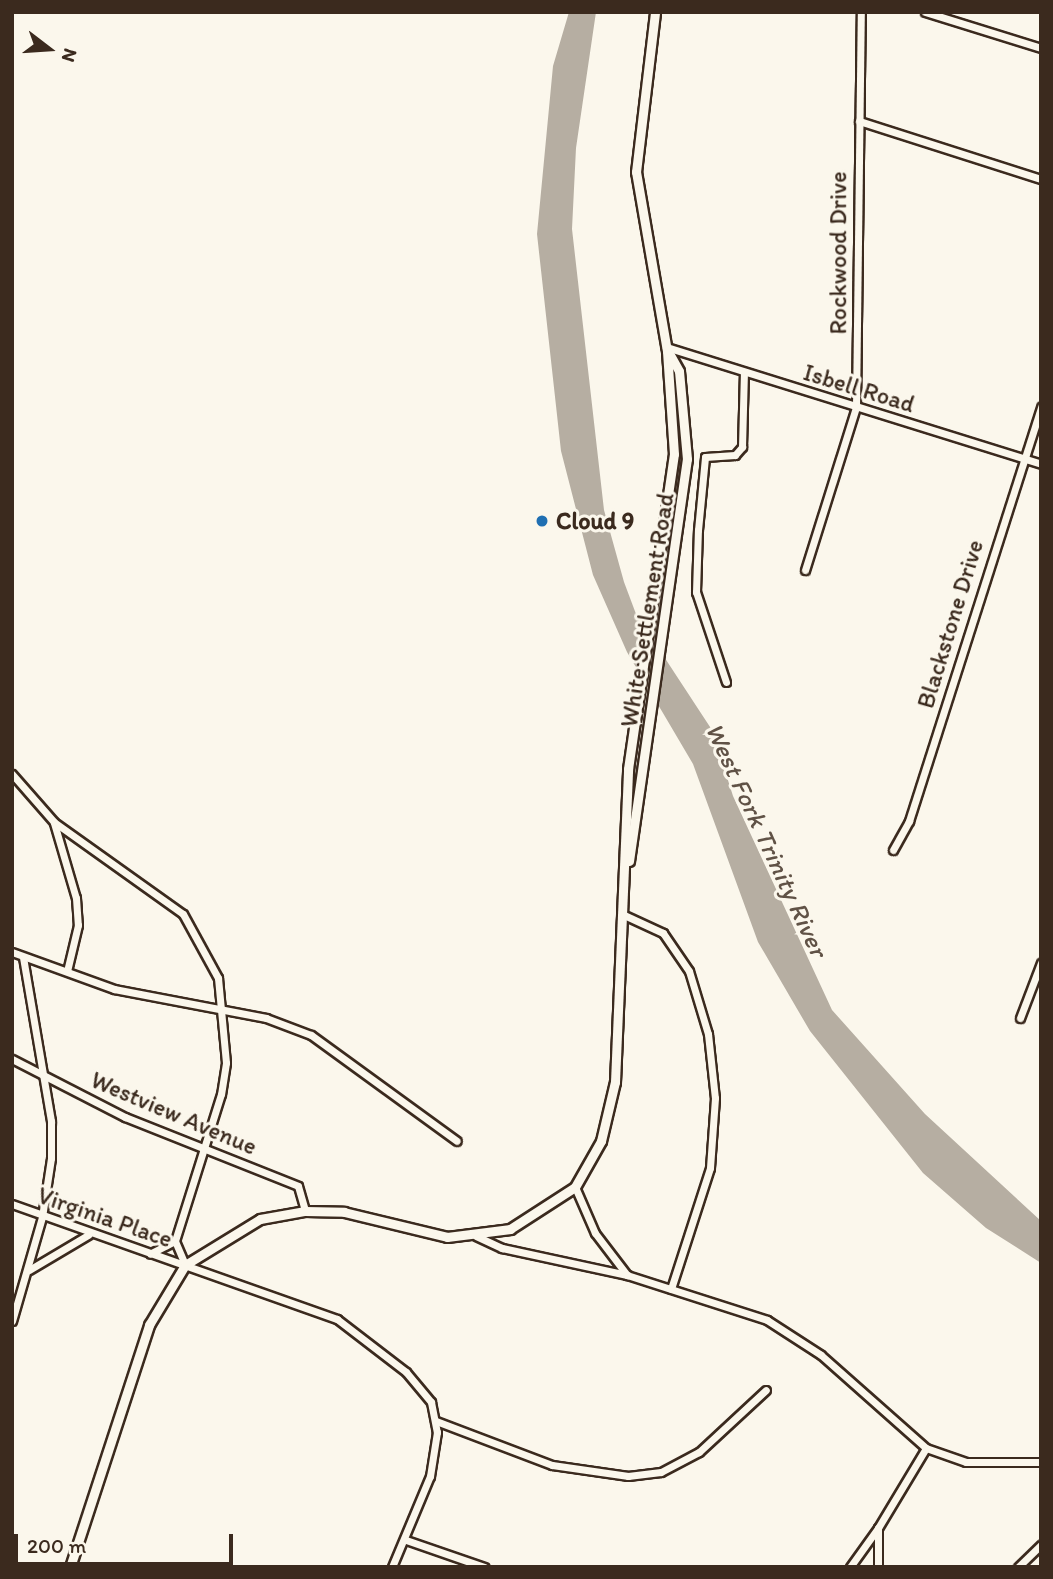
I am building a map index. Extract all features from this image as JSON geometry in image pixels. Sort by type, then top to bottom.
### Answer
[{"type":"main road","name":"White Settlement Road","points":[[626,880],[623,828],[676,416],[636,173],[655,12]]},
{"type":"main road","name":"White Settlement Road","points":[[575,1187],[610,1112],[626,880],[672,577],[687,420],[679,371],[666,348]]},
{"type":"main road","points":[[70,1567],[149,1325],[185,1265],[260,1219],[305,1211],[344,1212],[447,1237],[476,1236],[510,1229],[575,1187]]},
{"type":"street","name":"Rockwood Drive","points":[[805,570],[856,407],[861,12]]},
{"type":"street","points":[[925,12],[1041,48]]},
{"type":"street","points":[[859,121],[1041,179]]},
{"type":"street","name":"Isbell Road","points":[[666,348],[1041,464]]},
{"type":"street","points":[[726,682],[696,592],[698,530],[705,457],[735,455],[742,447],[744,372]]},
{"type":"street","name":"Blackstone Drive","points":[[893,850],[909,821],[1041,407]]},
{"type":"street","points":[[12,774],[54,822],[183,914],[210,959],[223,1011],[226,1062],[205,1150],[174,1241],[150,1254]]},
{"type":"street","points":[[54,822],[76,898],[78,925],[67,971]]},
{"type":"street","points":[[624,915],[663,933],[689,971],[708,1034],[715,1098],[710,1168],[671,1289]]},
{"type":"street","points":[[12,952],[145,997],[223,1011],[311,1035],[457,1141]]},
{"type":"street","points":[[12,1321],[42,1217],[51,1158],[44,1075],[20,967],[23,957]]},
{"type":"street","points":[[1020,1018],[1041,963]]},
{"type":"street","name":"Westview Avenue","points":[[12,1059],[205,1150],[298,1186],[305,1211]]},
{"type":"street","points":[[575,1187],[595,1233],[627,1275]]},
{"type":"street","name":"Virginia Place","points":[[12,1204],[88,1235],[185,1265],[357,1330],[421,1387],[436,1421]]},
{"type":"street","points":[[28,1271],[88,1235]]},
{"type":"street","points":[[476,1236],[502,1248],[627,1275],[742,1308],[791,1334],[926,1448],[966,1462],[1041,1462]]},
{"type":"street","points":[[174,1241],[185,1265]]},
{"type":"street","points":[[392,1567],[406,1540],[435,1446],[436,1421],[552,1465],[628,1476],[661,1472],[699,1452],[766,1390]]},
{"type":"street","points":[[850,1567],[878,1528],[926,1448]]},
{"type":"street","points":[[878,1528],[878,1567]]},
{"type":"street","points":[[406,1540],[484,1567]]},
{"type":"street","points":[[1018,1567],[1041,1545]]},
{"type":"shaded area","points":[[569,12],[596,12],[576,148],[572,229],[604,510],[636,614],[712,730],[733,796],[832,1010],[925,1114],[1041,1221],[1041,1263],[986,1228],[923,1173],[810,1031],[758,942],[693,764],[627,652],[593,575],[561,451],[537,234],[553,66]]},
{"type":"place","name":"Cloud 9","points":[[542,521]]},
{"type":"water label","name":"West Fork Trinity River","points":[[766,840]]}]
